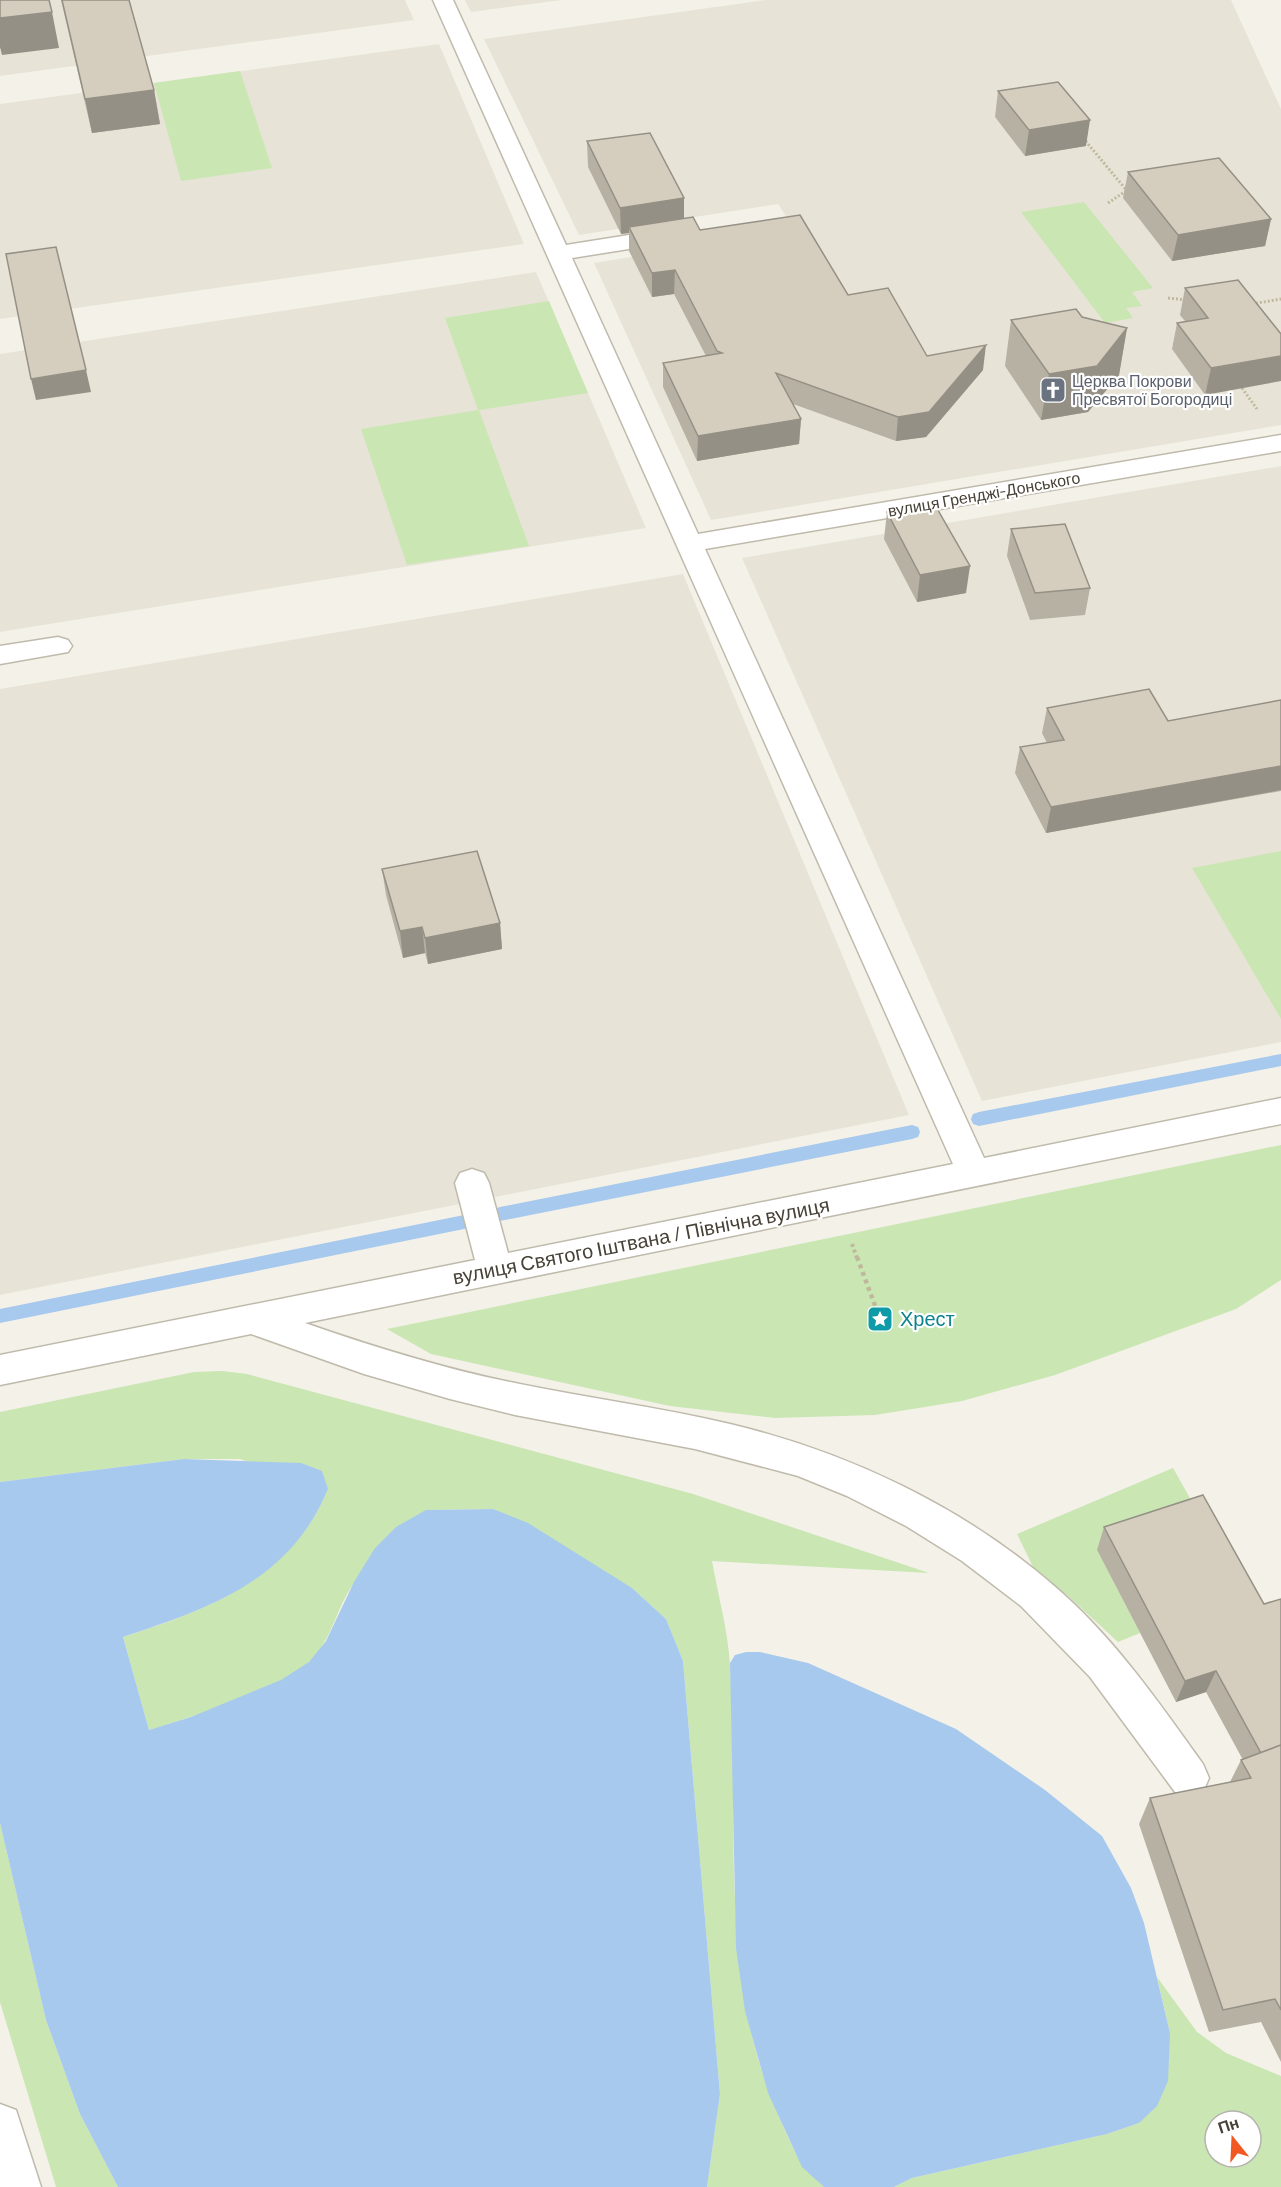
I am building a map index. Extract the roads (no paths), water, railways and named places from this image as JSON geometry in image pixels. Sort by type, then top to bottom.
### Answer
[{"type":"street","points":[[443,0],[560,253],[688,544],[974,1173]]},
{"type":"street","points":[[560,253],[698,231]]},
{"type":"street","name":"вулиця Гренджі-Донського","points":[[688,544],[1281,443]]},
{"type":"street","points":[[0,655],[58,646]]},
{"type":"street","name":"вулиця Святого Іштвана / Північна вулиця","points":[[0,1370],[1281,1111]]},
{"type":"street","points":[[472,1183],[495,1270]]},
{"type":"street","points":[[251,1319],[337,1350],[479,1391],[694,1432],[766,1450],[879,1491],[934,1520],[1044,1600],[1109,1668],[1189,1778]]},
{"type":"street","points":[[0,2126],[18,2187]]},
{"type":"water","points":[[184,1459],[301,1463],[322,1471],[328,1489],[312,1521],[292,1547],[269,1569],[244,1587],[216,1602],[123,1637],[149,1730],[191,1717],[281,1680],[309,1662],[326,1641],[354,1582],[375,1548],[396,1527],[426,1510],[493,1509],[528,1523],[632,1588],[666,1619],[683,1661],[720,2094],[707,2187],[118,2187],[80,2114],[46,2020],[0,1823],[0,1482]]},
{"type":"water","points":[[760,1652],[808,1663],[956,1729],[1045,1790],[1102,1836],[1131,1888],[1144,1923],[1170,2033],[1168,2081],[1157,2106],[1139,2123],[1107,2134],[912,2178],[894,2187],[824,2187],[802,2167],[768,2093],[745,2011],[736,1948],[730,1663],[735,1655]]},
{"type":"waterway","points":[[979,1119],[1281,1060]]},
{"type":"waterway","points":[[500,1214],[912,1132]]},
{"type":"waterway","points":[[0,1316],[464,1222]]},
{"type":"place","name":"Церква Покрови Пресвятої Богородиці","points":[[1053,390]]},
{"type":"place","name":"Хрест","points":[[880,1319]]}]
